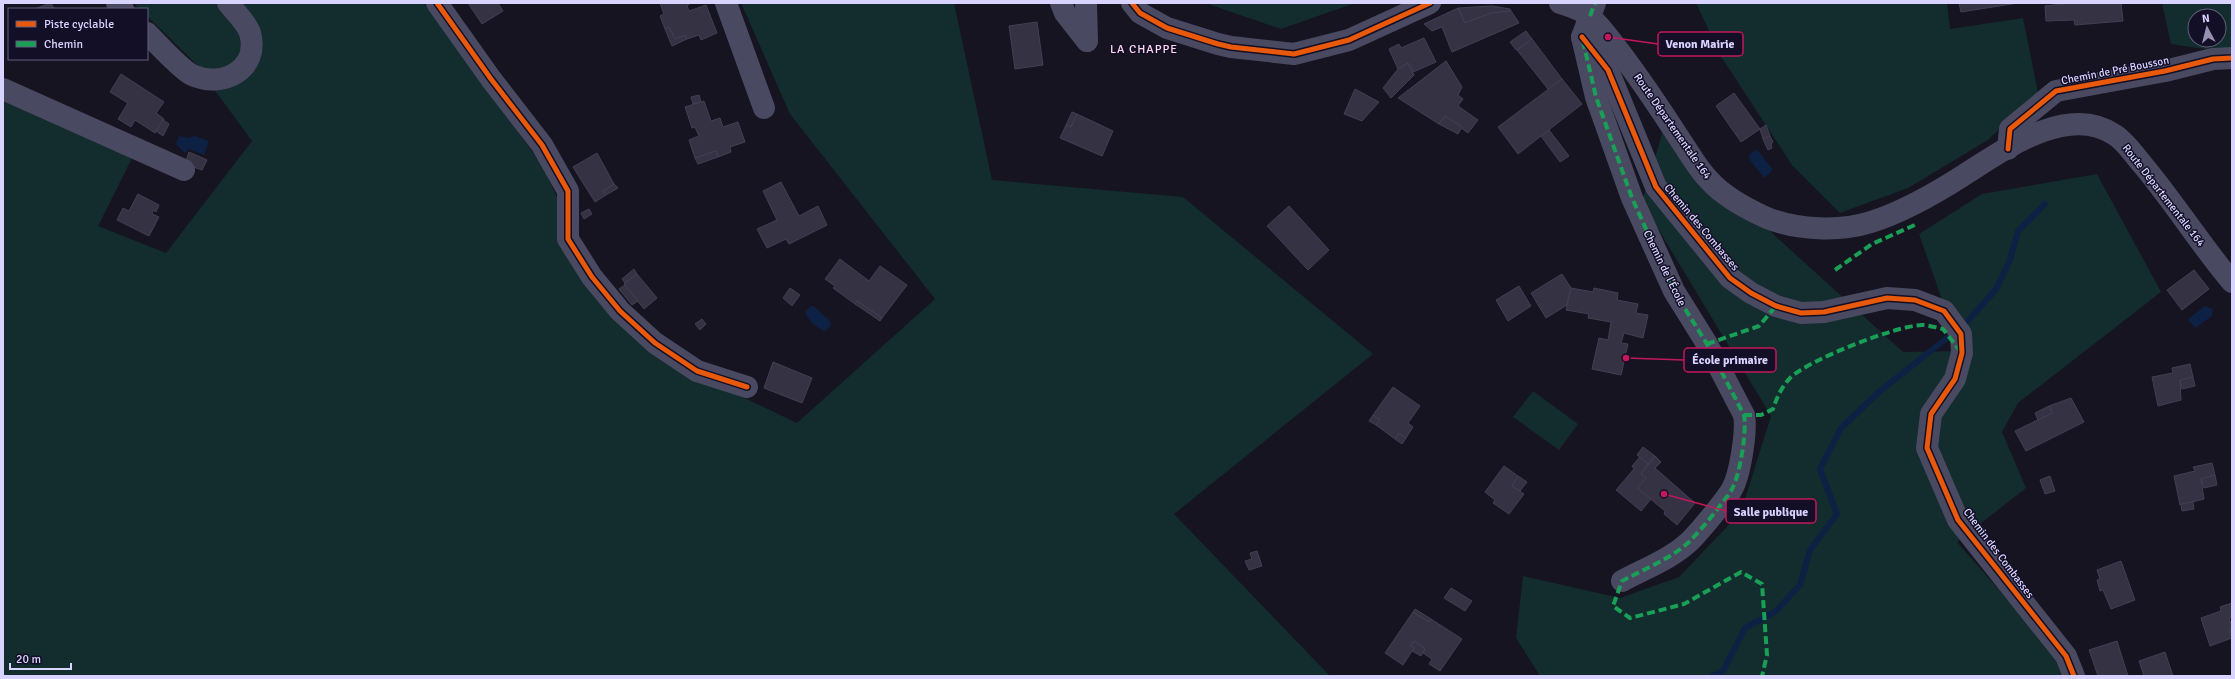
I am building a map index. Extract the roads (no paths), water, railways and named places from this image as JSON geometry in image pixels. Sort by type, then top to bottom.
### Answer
[{"type":"street","points":[[148,34],[191,74],[212,81],[228,77],[245,67],[252,49],[250,32],[228,3]]},
{"type":"street","points":[[437,3],[491,79],[542,145],[568,191],[568,239],[592,277],[620,311],[654,343],[697,371],[747,387]]},
{"type":"street","points":[[726,3],[764,108]]},
{"type":"street","points":[[1061,3],[1065,13],[1087,41],[1086,3]]},
{"type":"street","points":[[1132,3],[1140,13],[1167,28],[1211,42],[1231,47],[1294,54],[1349,40],[1430,3]]},
{"type":"street","name":"Route Départementale 164","points":[[1560,3],[1592,10],[1709,180],[1736,202],[1768,218],[1802,227],[1836,228],[1870,222],[1924,197],[1964,175],[1991,156],[2050,128],[2068,124],[2086,124],[2104,128],[2118,137],[2153,178],[2232,282]]},
{"type":"street","points":[[1582,37],[1592,10]]},
{"type":"street","name":"Chemin de l'École","points":[[1582,37],[1596,97],[1632,198],[1674,291],[1707,344],[1744,415],[1746,424],[1742,456],[1733,489],[1689,541],[1667,557],[1622,581]]},
{"type":"street","name":"Chemin des Combasses","points":[[1582,37],[1608,70],[1656,187],[1730,278],[1751,293],[1776,306],[1801,313],[1824,312],[1888,298],[1915,300],[1944,311],[1961,334],[1962,353],[1955,379],[1931,414],[1928,448],[1958,520],[2066,656],[2074,676]]},
{"type":"street","name":"Chemin de Pré Bousson","points":[[2014,145],[2010,129],[2056,91],[2165,71],[2213,59],[2232,58]]},
{"type":"street","points":[[3,89],[184,170]]},
{"type":"water","points":[[179,136],[187,138],[195,136],[209,141],[204,155],[189,149],[185,153],[176,144]]},
{"type":"water","points":[[1755,150],[1759,152],[1773,170],[1764,178],[1749,159],[1750,154]]},
{"type":"water","points":[[811,306],[815,307],[830,321],[831,325],[826,331],[816,326],[806,315],[805,312]]},
{"type":"water","points":[[2205,306],[2213,309],[2212,316],[2195,328],[2188,319]]},
{"type":"waterway","points":[[1968,321],[1996,289],[2010,260],[2018,231],[2045,204]]},
{"type":"waterway","points":[[1713,676],[1723,671],[1745,628],[1776,611],[1800,585],[1810,550],[1837,514],[1820,469],[1841,428],[1880,391],[1952,334]]},
{"type":"place","name":"Venon Mairie","points":[[1608,37]]},
{"type":"place","name":"École primaire","points":[[1626,358]]},
{"type":"place","name":"Salle publique","points":[[1664,494]]},
{"type":"district","name":"LA CHAPPE","points":[[1144,49]]}]
